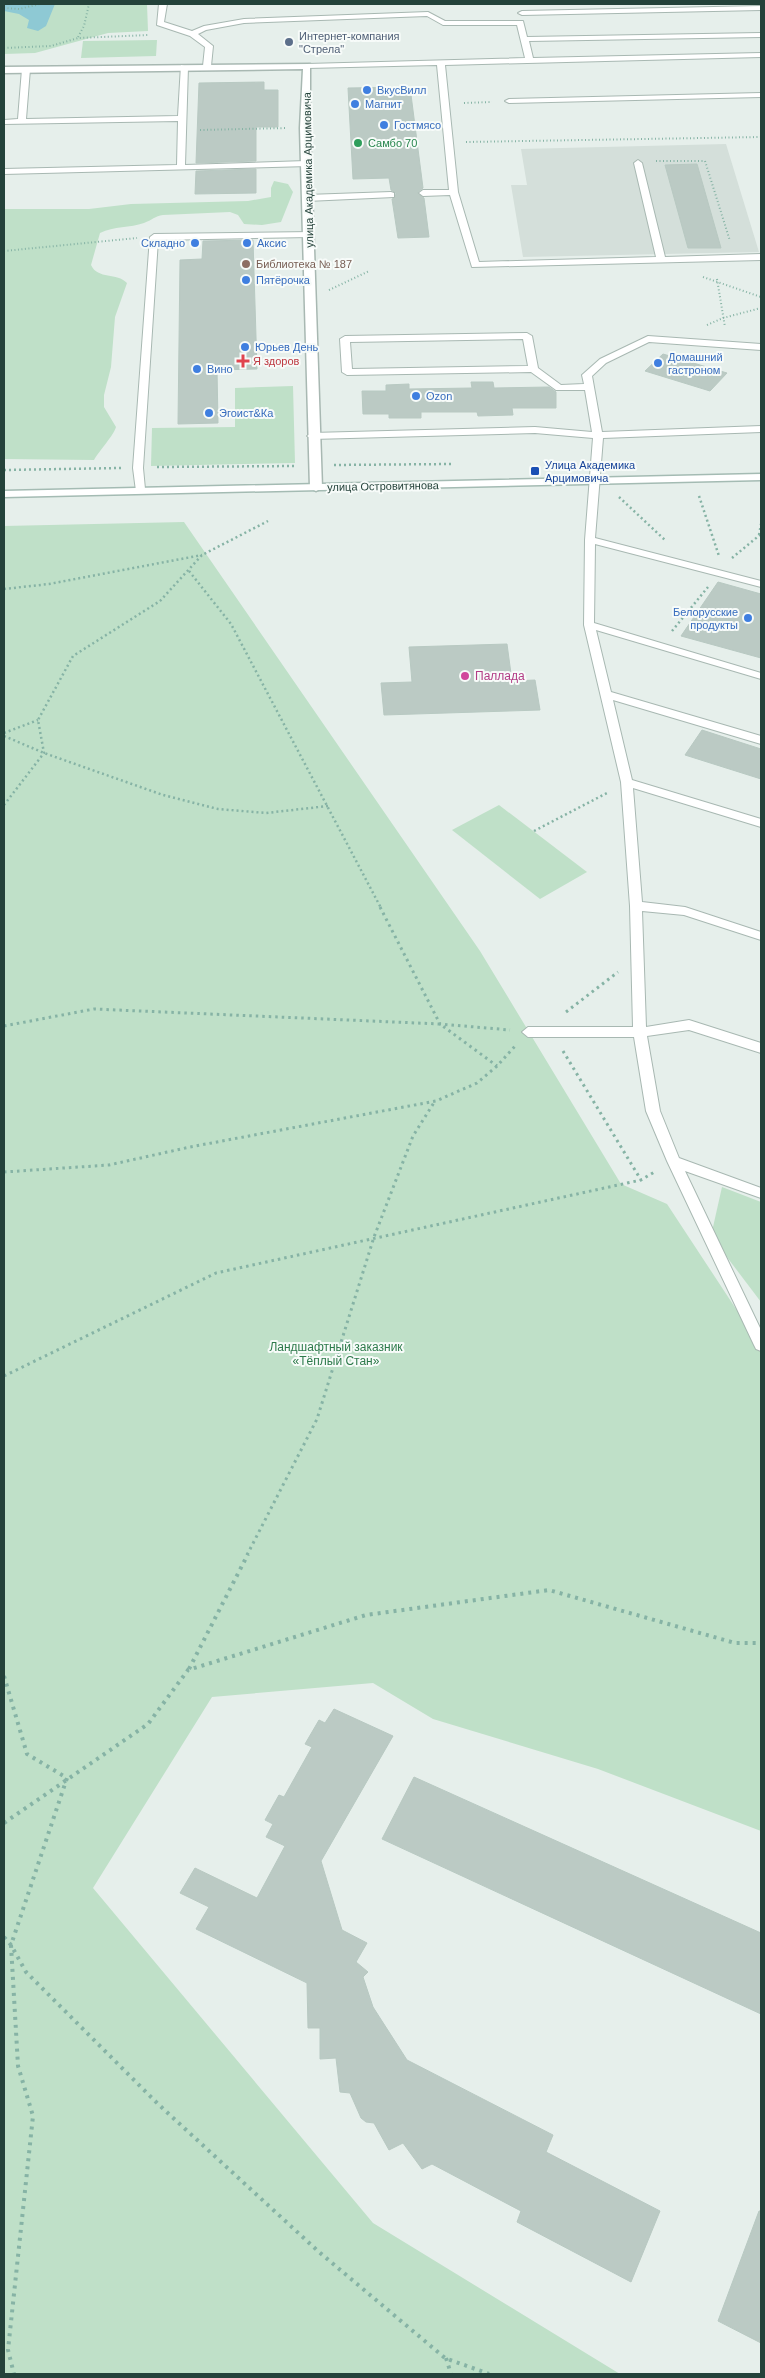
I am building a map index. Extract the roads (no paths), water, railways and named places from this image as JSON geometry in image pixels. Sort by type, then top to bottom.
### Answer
[{"type":"street","points":[[4,70],[307,66]]},
{"type":"street","name":"улица Академика Арцимовича","points":[[307,66],[305,128],[310,234],[309,298],[312,436],[316,488]]},
{"type":"street","name":"улица Островитянова","points":[[4,494],[140,489],[316,488],[761,477]]},
{"type":"lane","points":[[163,4],[160,23],[193,34],[209,46],[207,66]]},
{"type":"lane","points":[[400,4],[400,17]]},
{"type":"lane","points":[[520,4],[522,13],[520,24],[530,62]]},
{"type":"lane","points":[[522,13],[761,8]]},
{"type":"lane","points":[[193,34],[204,28],[244,21],[400,17],[428,14],[443,24],[520,24]]},
{"type":"lane","points":[[524,39],[761,36]]},
{"type":"lane","points":[[307,66],[761,55]]},
{"type":"lane","points":[[441,64],[454,192],[475,265],[761,257]]},
{"type":"lane","points":[[181,167],[184,67]]},
{"type":"lane","points":[[22,122],[26,70]]},
{"type":"lane","points":[[509,101],[761,95]]},
{"type":"lane","points":[[4,122],[183,118]]},
{"type":"lane","points":[[638,163],[660,260]]},
{"type":"lane","points":[[4,172],[306,164]]},
{"type":"lane","points":[[423,193],[454,192]]},
{"type":"lane","points":[[307,198],[391,195]]},
{"type":"lane","points":[[140,489],[138,468],[154,237],[310,234]]},
{"type":"lane","points":[[533,369],[527,336],[345,339],[347,372],[533,369],[559,388],[588,387]]},
{"type":"lane","points":[[761,347],[648,339],[603,361],[587,374],[598,435],[590,540],[589,625],[627,782],[636,906],[640,1032],[653,1111],[674,1161],[761,1345]]},
{"type":"lane","points":[[312,436],[535,430],[598,435],[761,429]]},
{"type":"lane","points":[[590,540],[761,584]]},
{"type":"lane","points":[[589,625],[761,676]]},
{"type":"lane","points":[[606,694],[761,740]]},
{"type":"lane","points":[[627,782],[761,823]]},
{"type":"lane","points":[[636,906],[685,912],[761,936]]},
{"type":"lane","points":[[528,1032],[640,1032],[689,1025],[761,1048]]},
{"type":"lane","points":[[674,1161],[761,1193]]},
{"type":"water","points":[[4,4],[55,4],[46,26],[38,31],[27,28],[29,20],[19,14],[4,11]]},
{"type":"place","name":"Интернет-компания \"Стрела\"","points":[[289,42]]},
{"type":"place","name":"ВкусВилл","points":[[367,90]]},
{"type":"place","name":"Магнит","points":[[355,104]]},
{"type":"place","name":"Гостмясо","points":[[384,125]]},
{"type":"place","name":"Самбо 70","points":[[358,143]]},
{"type":"place","name":"Складно","points":[[195,243]]},
{"type":"place","name":"Аксис","points":[[247,243]]},
{"type":"place","name":"Библиотека № 187","points":[[246,264]]},
{"type":"place","name":"Пятёрочка","points":[[246,280]]},
{"type":"place","name":"Юрьев День","points":[[245,347]]},
{"type":"place","name":"Я здоров","points":[[243,361]]},
{"type":"place","name":"Домашний гастроном","points":[[658,363]]},
{"type":"place","name":"Вино","points":[[197,369]]},
{"type":"place","name":"Ozon","points":[[416,396]]},
{"type":"place","name":"Эгоист&Ка","points":[[209,413]]},
{"type":"place","name":"Улица Академика Арцимовича","points":[[535,471]]},
{"type":"place","name":"Белорусские продукты","points":[[748,618]]},
{"type":"place","name":"Паллада","points":[[465,676]]},
{"type":"park label","name":"Ландшафтный заказник «Тёплый Стан»","points":[[336,1354]]}]
